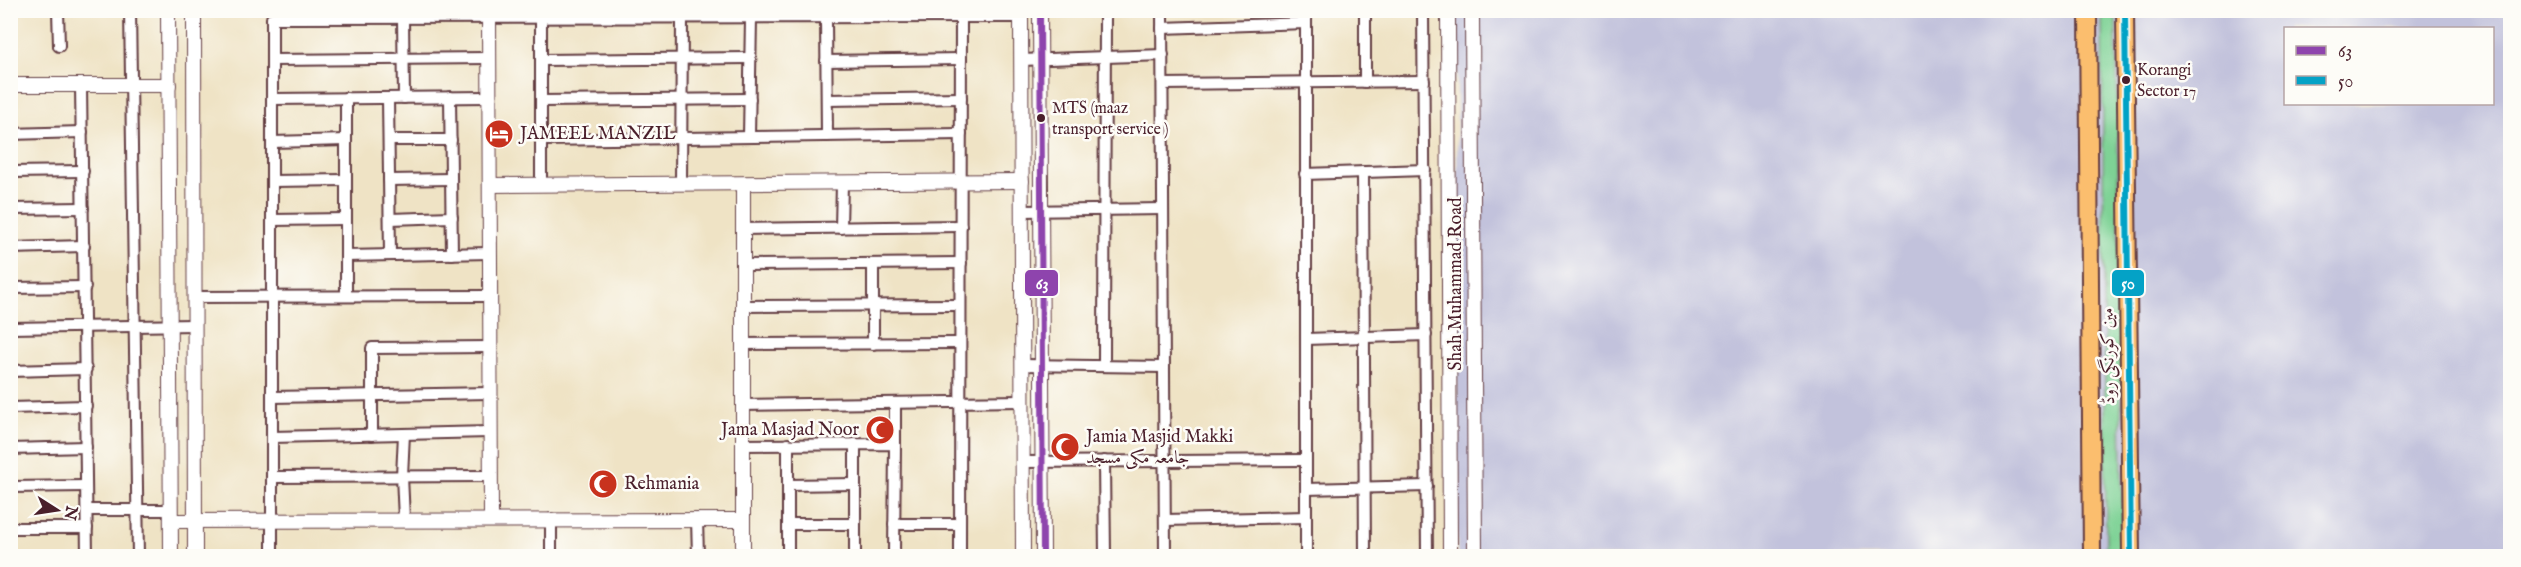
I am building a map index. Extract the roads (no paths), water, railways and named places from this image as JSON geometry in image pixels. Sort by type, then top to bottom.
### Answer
[{"type":"main road","name":"مین کورنگی روڈ","points":[[2088,10],[2092,556]]},
{"type":"main road","name":"مین کورنگی روڈ","points":[[2125,10],[2131,556]]},
{"type":"street","points":[[58,10],[59,46]]},
{"type":"street","points":[[130,10],[138,556]]},
{"type":"street","points":[[168,10],[171,556]]},
{"type":"street","points":[[194,10],[195,556]]},
{"type":"street","points":[[1040,10],[1043,556]]},
{"type":"street","points":[[1104,366],[1105,10]]},
{"type":"street","points":[[1162,10],[1165,556]]},
{"type":"street","points":[[1306,10],[1306,556]]},
{"type":"street","points":[[1365,10],[1365,82]]},
{"type":"street","points":[[1423,10],[1427,556]]},
{"type":"street","name":"Shah Muhammad Road","points":[[1448,10],[1450,556]]},
{"type":"street","name":"Shah Muhammad Road","points":[[1472,10],[1475,556]]},
{"type":"street","points":[[960,556],[961,14]]},
{"type":"street","points":[[272,556],[272,18],[403,18],[489,15],[541,19],[826,18],[1021,14],[1023,556]]},
{"type":"street","points":[[489,15],[491,519]]},
{"type":"street","points":[[403,18],[404,98]]},
{"type":"street","points":[[681,184],[682,18]]},
{"type":"street","points":[[749,136],[751,18]]},
{"type":"street","points":[[826,18],[826,136]]},
{"type":"street","points":[[541,19],[541,185]]},
{"type":"street","points":[[1162,28],[1306,23]]},
{"type":"street","points":[[1021,60],[1162,55]]},
{"type":"street","points":[[272,60],[489,58]]},
{"type":"street","points":[[541,60],[750,58]]},
{"type":"street","points":[[826,61],[961,59]]},
{"type":"street","points":[[1163,84],[1424,81]]},
{"type":"street","points":[[10,85],[131,85],[194,92]]},
{"type":"street","points":[[81,85],[86,327],[87,556]]},
{"type":"street","points":[[450,97],[452,254]]},
{"type":"street","points":[[272,99],[489,97]]},
{"type":"street","points":[[346,98],[346,295]]},
{"type":"street","points":[[388,98],[390,255]]},
{"type":"street","points":[[826,100],[961,98]]},
{"type":"street","points":[[541,100],[750,99]]},
{"type":"street","points":[[10,134],[82,132]]},
{"type":"street","points":[[541,140],[961,134]]},
{"type":"street","points":[[272,142],[346,140]]},
{"type":"street","points":[[389,140],[451,140]]},
{"type":"street","points":[[1305,174],[1425,170]]},
{"type":"street","points":[[10,172],[83,171]]},
{"type":"street","points":[[1363,172],[1365,556]]},
{"type":"street","points":[[389,180],[451,179]]},
{"type":"street","points":[[272,181],[346,180]]},
{"type":"street","points":[[490,185],[1022,181]]},
{"type":"street","points":[[841,228],[842,183]]},
{"type":"street","points":[[743,184],[743,556]]},
{"type":"street","points":[[10,209],[83,208]]},
{"type":"street","points":[[1022,211],[1163,209]]},
{"type":"street","points":[[390,219],[452,217]]},
{"type":"street","points":[[272,220],[346,219]]},
{"type":"street","points":[[743,229],[961,226]]},
{"type":"street","points":[[10,248],[84,246]]},
{"type":"street","points":[[346,256],[490,253]]},
{"type":"street","points":[[743,265],[961,263]]},
{"type":"street","points":[[873,264],[873,344]]},
{"type":"street","points":[[10,288],[85,287]]},
{"type":"street","points":[[194,297],[490,296]]},
{"type":"street","points":[[743,306],[873,307],[960,304]]},
{"type":"street","points":[[1449,319],[1474,319]]},
{"type":"street","points":[[10,328],[194,325]]},
{"type":"street","points":[[1305,339],[1426,335]]},
{"type":"street","points":[[743,344],[960,344]]},
{"type":"street","points":[[372,435],[372,348],[490,347]]},
{"type":"street","points":[[1022,365],[1164,367]]},
{"type":"street","points":[[10,371],[86,369]]},
{"type":"street","points":[[272,397],[490,393]]},
{"type":"street","points":[[743,405],[1022,401]]},
{"type":"street","points":[[894,556],[895,404]]},
{"type":"street","points":[[10,408],[86,405]]},
{"type":"street","points":[[272,437],[490,432]]},
{"type":"street","points":[[404,434],[402,476],[404,519]]},
{"type":"street","points":[[788,444],[788,556]]},
{"type":"street","points":[[855,444],[855,556]]},
{"type":"street","points":[[743,445],[895,444]]},
{"type":"street","points":[[10,448],[86,447]]},
{"type":"street","points":[[1023,462],[1306,460]]},
{"type":"street","points":[[1104,461],[1105,556]]},
{"type":"street","points":[[272,477],[490,476]]},
{"type":"street","points":[[788,485],[855,484]]},
{"type":"street","points":[[10,487],[86,486]]},
{"type":"street","points":[[1306,489],[1427,486]]},
{"type":"street","points":[[87,510],[137,510],[195,521],[743,520]]},
{"type":"street","points":[[1165,520],[1306,517]]},
{"type":"street","points":[[551,519],[551,556]]},
{"type":"street","points":[[697,519],[698,556]]},
{"type":"street","points":[[788,524],[855,524]]},
{"type":"street","points":[[894,524],[960,524]]},
{"type":"street","points":[[10,528],[87,528]]},
{"type":"place","name":"Korangi Sector 17","points":[[2126,80]]},
{"type":"place","name":"MTS (maaz transport service )","points":[[1041,118]]},
{"type":"place","name":"JAMEEL MANZIL","points":[[499,134]]},
{"type":"place","name":"Jama Masjad Noor","points":[[880,430]]},
{"type":"place","name":"Jamia Masjid Makki جامعہ مکی مسجد","points":[[1065,447]]},
{"type":"place","name":"Rehmania","points":[[603,484]]}]
